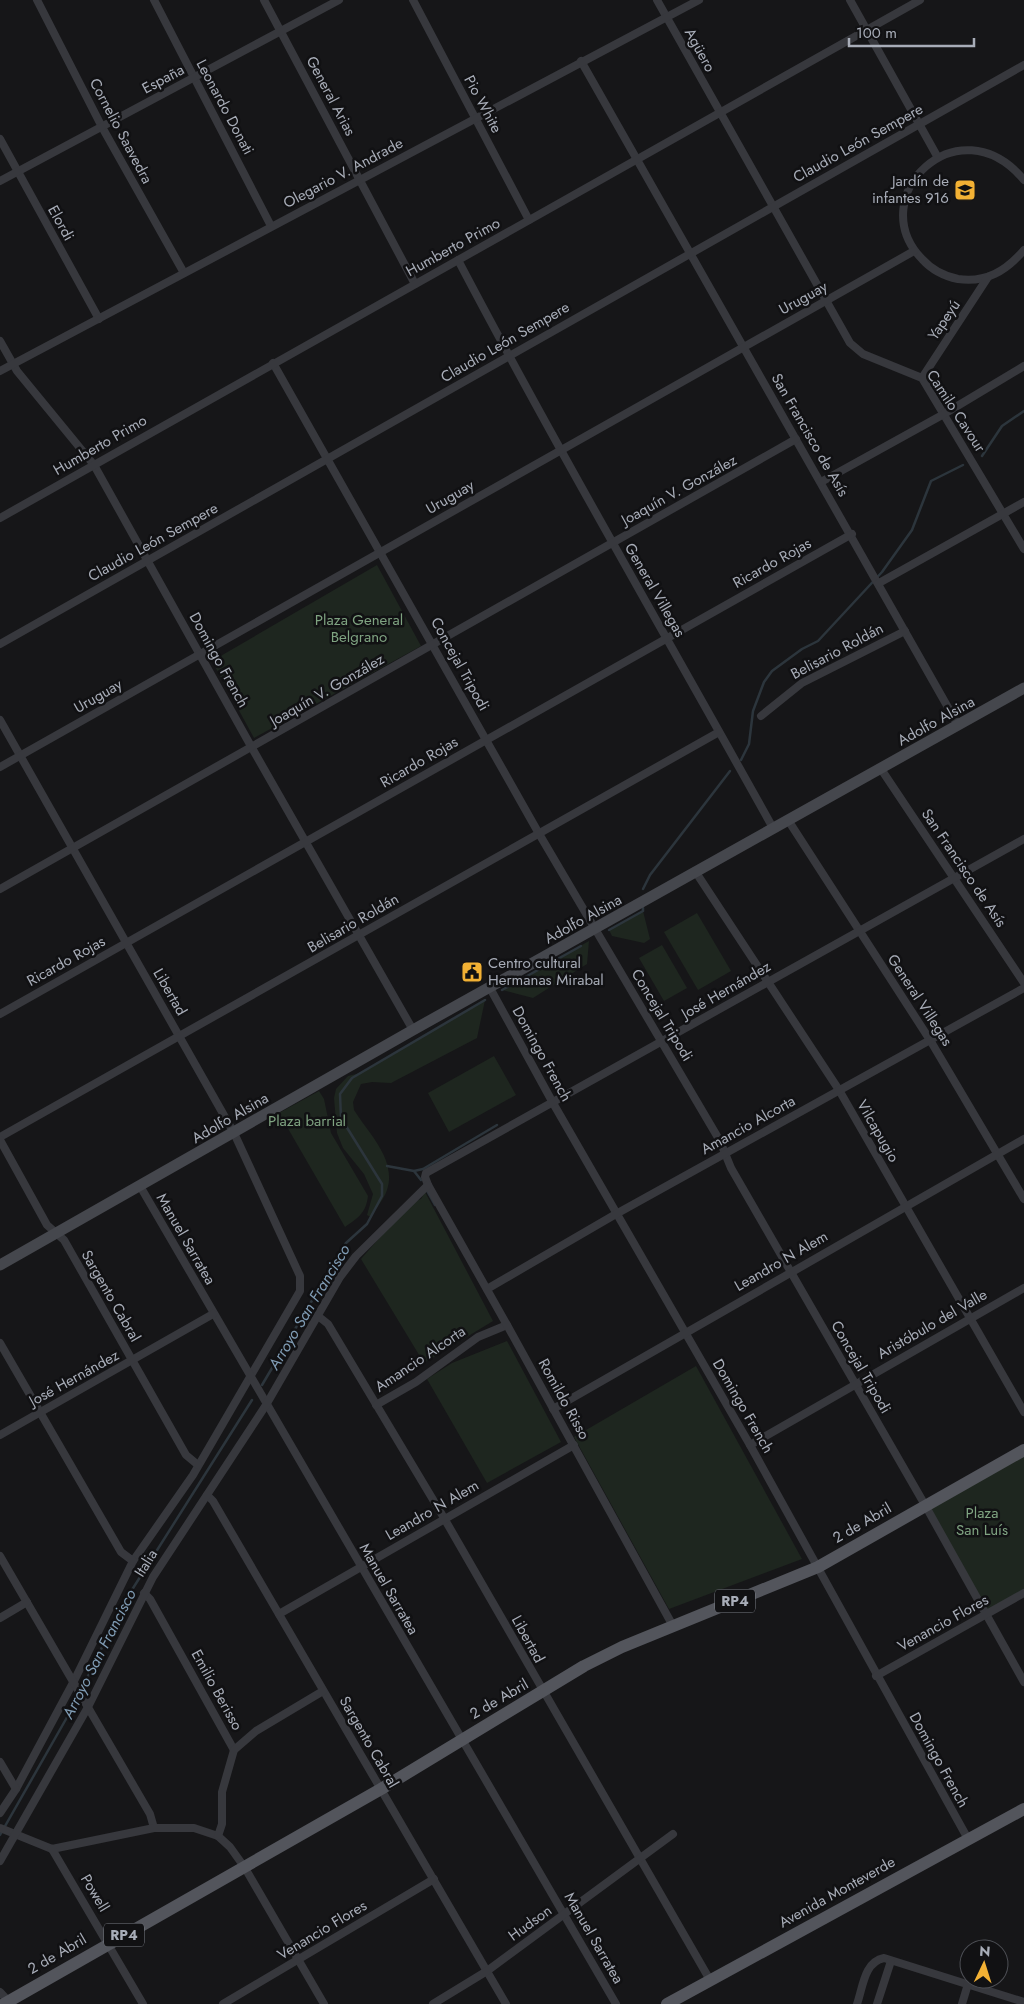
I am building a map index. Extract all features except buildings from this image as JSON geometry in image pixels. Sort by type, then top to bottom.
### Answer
[{"type":"main road","name":"2 de Abril","points":[[6,2000],[245,1868],[543,1693],[584,1666],[673,1626],[818,1567],[1024,1450]]},
{"type":"main road","name":"Avenida Monteverde","points":[[667,2004],[1024,1809]]},
{"type":"street","name":"Cornelio Saavedra","points":[[37,0],[102,127],[184,273]]},
{"type":"street","name":"Leonardo Donati","points":[[154,0],[272,226]]},
{"type":"street","name":"General Arias","points":[[264,0],[414,284]]},
{"type":"street","name":"España","points":[[0,181],[339,0]]},
{"type":"street","name":"Pio White","points":[[413,0],[529,220]]},
{"type":"street","name":"Agüero","points":[[656,0],[719,112]]},
{"type":"street","name":"Olegario V. Andrade","points":[[0,371],[699,0]]},
{"type":"street","points":[[850,0],[937,156]]},
{"type":"street","name":"Humberto Primo","points":[[0,518],[920,0]]},
{"type":"street","name":"San Francisco de Asís","points":[[581,61],[852,534],[958,725]]},
{"type":"street","name":"Claudio León Sempere","points":[[0,644],[1024,65]]},
{"type":"street","name":"Camilo Cavour","points":[[719,112],[826,302],[856,349],[922,378],[1024,549]]},
{"type":"street","name":"Elordi","points":[[0,139],[99,319]]},
{"type":"street","points":[[1024,180],[1013,166],[995,155],[975,150],[954,151],[937,156],[918,172],[908,190],[903,211],[905,225],[914,251],[929,267],[948,277],[970,280],[988,277],[1003,271],[1024,250]]},
{"type":"street","name":"Uruguay","points":[[0,767],[914,251]]},
{"type":"street","name":"General Villegas","points":[[458,260],[560,450],[668,638],[773,828]]},
{"type":"street","points":[[1016,260],[1024,264]]},
{"type":"street","name":"Yapeyú","points":[[922,378],[988,277]]},
{"type":"street","name":"Domingo French","points":[[0,340],[13,364],[94,465],[252,748],[413,1030]]},
{"type":"street","name":"Concejal Tripodi","points":[[273,363],[538,832],[720,1141],[730,1168],[925,1505],[1024,1682]]},
{"type":"street","points":[[821,482],[944,414],[1024,366]]},
{"type":"street","name":"Joaquín V. González","points":[[0,889],[796,439]]},
{"type":"street","points":[[877,579],[1024,502]]},
{"type":"street","name":"Ricardo Rojas","points":[[0,1014],[852,534]]},
{"type":"street","name":"Belisario Roldán","points":[[760,716],[802,683],[905,631]]},
{"type":"street","name":"Adolfo Alsina","points":[[0,1265],[695,871],[1024,688]]},
{"type":"street","name":"Libertad","points":[[0,720],[234,1133],[302,1284]]},
{"type":"street","name":"Belisario Roldán","points":[[0,1139],[538,832],[719,732]]},
{"type":"street","name":"San Francisco de Asís","points":[[881,768],[1024,983]]},
{"type":"street","name":"General Villegas","points":[[788,820],[930,1040],[1024,1199]]},
{"type":"street","name":"José Hernández","points":[[428,1185],[425,1177],[430,1170],[1024,839]]},
{"type":"street","name":"Vilcapugio","points":[[695,871],[839,1090],[1024,1412]]},
{"type":"street","name":"Domingo French","points":[[490,988],[552,1103],[750,1445],[968,1840]]},
{"type":"street","name":"Amancio Alcorta","points":[[487,1288],[616,1214],[1024,988]]},
{"type":"street","name":"Leandro N Alem","points":[[553,1409],[1024,1138]]},
{"type":"street","name":"Sargento Cabral","points":[[0,1139],[47,1225],[64,1240],[186,1455],[198,1465]]},
{"type":"street","name":"Romildo Risso","points":[[428,1185],[487,1288],[673,1626]]},
{"type":"street","name":"Italia","points":[[0,1861],[144,1593],[265,1402],[347,1266],[428,1185]]},
{"type":"street","name":"Manuel Sarratea","points":[[140,1186],[616,2004]]},
{"type":"street","name":"Italia","points":[[0,1813],[16,1790],[75,1684],[133,1561],[193,1475],[300,1291],[302,1284]]},
{"type":"street","name":"Aristóbulo del Valle","points":[[750,1445],[1024,1288]]},
{"type":"street","name":"José Hernández","points":[[0,1435],[213,1314]]},
{"type":"street","name":"Libertad","points":[[318,1316],[328,1324],[444,1518],[543,1693],[710,1980]]},
{"type":"street","name":"Amancio Alcorta","points":[[376,1405],[416,1382],[478,1337],[507,1324]]},
{"type":"street","points":[[0,1343],[121,1552],[133,1561]]},
{"type":"street","name":"Leandro N Alem","points":[[279,1614],[574,1445]]},
{"type":"street","name":"Sargento Cabral","points":[[207,1495],[279,1614],[506,2004]]},
{"type":"street","points":[[0,1556],[150,1814],[154,1828]]},
{"type":"street","name":"Emilio Berisso","points":[[144,1593],[150,1599],[234,1750],[222,1792],[222,1824],[218,1836]]},
{"type":"street","name":"Venancio Flores","points":[[876,1676],[1024,1593]]},
{"type":"street","points":[[0,1618],[27,1602]]},
{"type":"street","points":[[234,1750],[256,1732],[323,1690]]},
{"type":"street","points":[[0,1762],[16,1790]]},
{"type":"street","points":[[0,1828],[52,1849],[154,1828],[194,1828],[218,1836],[230,1847],[245,1868],[324,2004]]},
{"type":"street","name":"Hudson","points":[[433,2004],[487,1971],[673,1834]]},
{"type":"street","name":"Powell","points":[[52,1849],[109,1943],[143,2004]]},
{"type":"street","name":"Venancio Flores","points":[[224,2004],[434,1879]]},
{"type":"street","points":[[876,2004],[888,1959]]},
{"type":"street","points":[[857,2004],[870,1964],[876,1960],[888,1959],[959,1981]]},
{"type":"street","points":[[962,2004],[966,1989]]},
{"type":"street","points":[[984,1989],[1024,2002]]},
{"type":"green space","name":"Plaza General Belgrano","points":[[377,565],[421,646],[254,738],[212,661]]},
{"type":"green space","points":[[643,911],[650,939],[644,943],[612,936],[609,930]]},
{"type":"green space","points":[[697,913],[731,971],[698,990],[664,932]]},
{"type":"green space","points":[[589,941],[587,964],[533,998],[502,990]]},
{"type":"green space","points":[[662,945],[687,988],[664,1001],[639,958]]},
{"type":"green space","points":[[485,1000],[477,1038],[391,1083],[372,1082],[361,1084],[353,1102],[354,1110],[380,1148],[388,1168],[389,1179],[387,1190],[382,1200],[371,1217],[367,1215],[373,1194],[364,1174],[343,1148],[337,1133],[334,1098],[336,1089],[348,1076],[360,1073]]},
{"type":"green space","points":[[494,1056],[516,1095],[449,1132],[428,1093]]},
{"type":"green space","name":"Plaza barrial","points":[[319,1091],[324,1099],[331,1133],[368,1196],[361,1214],[345,1227],[279,1113]]},
{"type":"green space","points":[[425,1192],[493,1321],[424,1363],[361,1259],[410,1203],[421,1199]]},
{"type":"green space","points":[[507,1341],[561,1442],[487,1483],[427,1379],[452,1363]]},
{"type":"green space","points":[[696,1366],[802,1559],[669,1609],[574,1437]]},
{"type":"green space","name":"Plaza San Luís","points":[[1024,1450],[1024,1593],[986,1614],[925,1505]]},
{"type":"waterway","name":"Arroyo San Francisco","points":[[982,456],[1002,426],[1024,411]]},
{"type":"waterway","name":"Arroyo San Francisco","points":[[741,760],[749,744],[753,711],[764,682],[772,671],[802,649],[818,641],[882,572],[912,530],[931,481],[963,465]]},
{"type":"waterway","name":"Arroyo San Francisco","points":[[643,889],[650,875],[730,771]]},
{"type":"waterway","name":"Arroyo San Francisco","points":[[609,930],[643,911],[643,908]]},
{"type":"waterway","name":"Arroyo San Francisco","points":[[502,990],[581,946]]},
{"type":"waterway","name":"Arroyo San Francisco","points":[[262,1385],[346,1243],[367,1224],[382,1196],[382,1184],[341,1118],[340,1094],[352,1078],[485,1000]]},
{"type":"waterway","points":[[414,1171],[423,1169],[497,1125]]},
{"type":"waterway","points":[[387,1166],[414,1171],[421,1180]]},
{"type":"waterway","points":[[426,1189],[435,1205]]},
{"type":"waterway","name":"Arroyo San Francisco","points":[[0,1835],[74,1705],[123,1604],[252,1400]]},
{"type":"place","name":"Jardín de infantes 916","points":[[965,190]]},
{"type":"place","name":"Centro cultural Hermanas Mirabal","points":[[472,972]]}]
